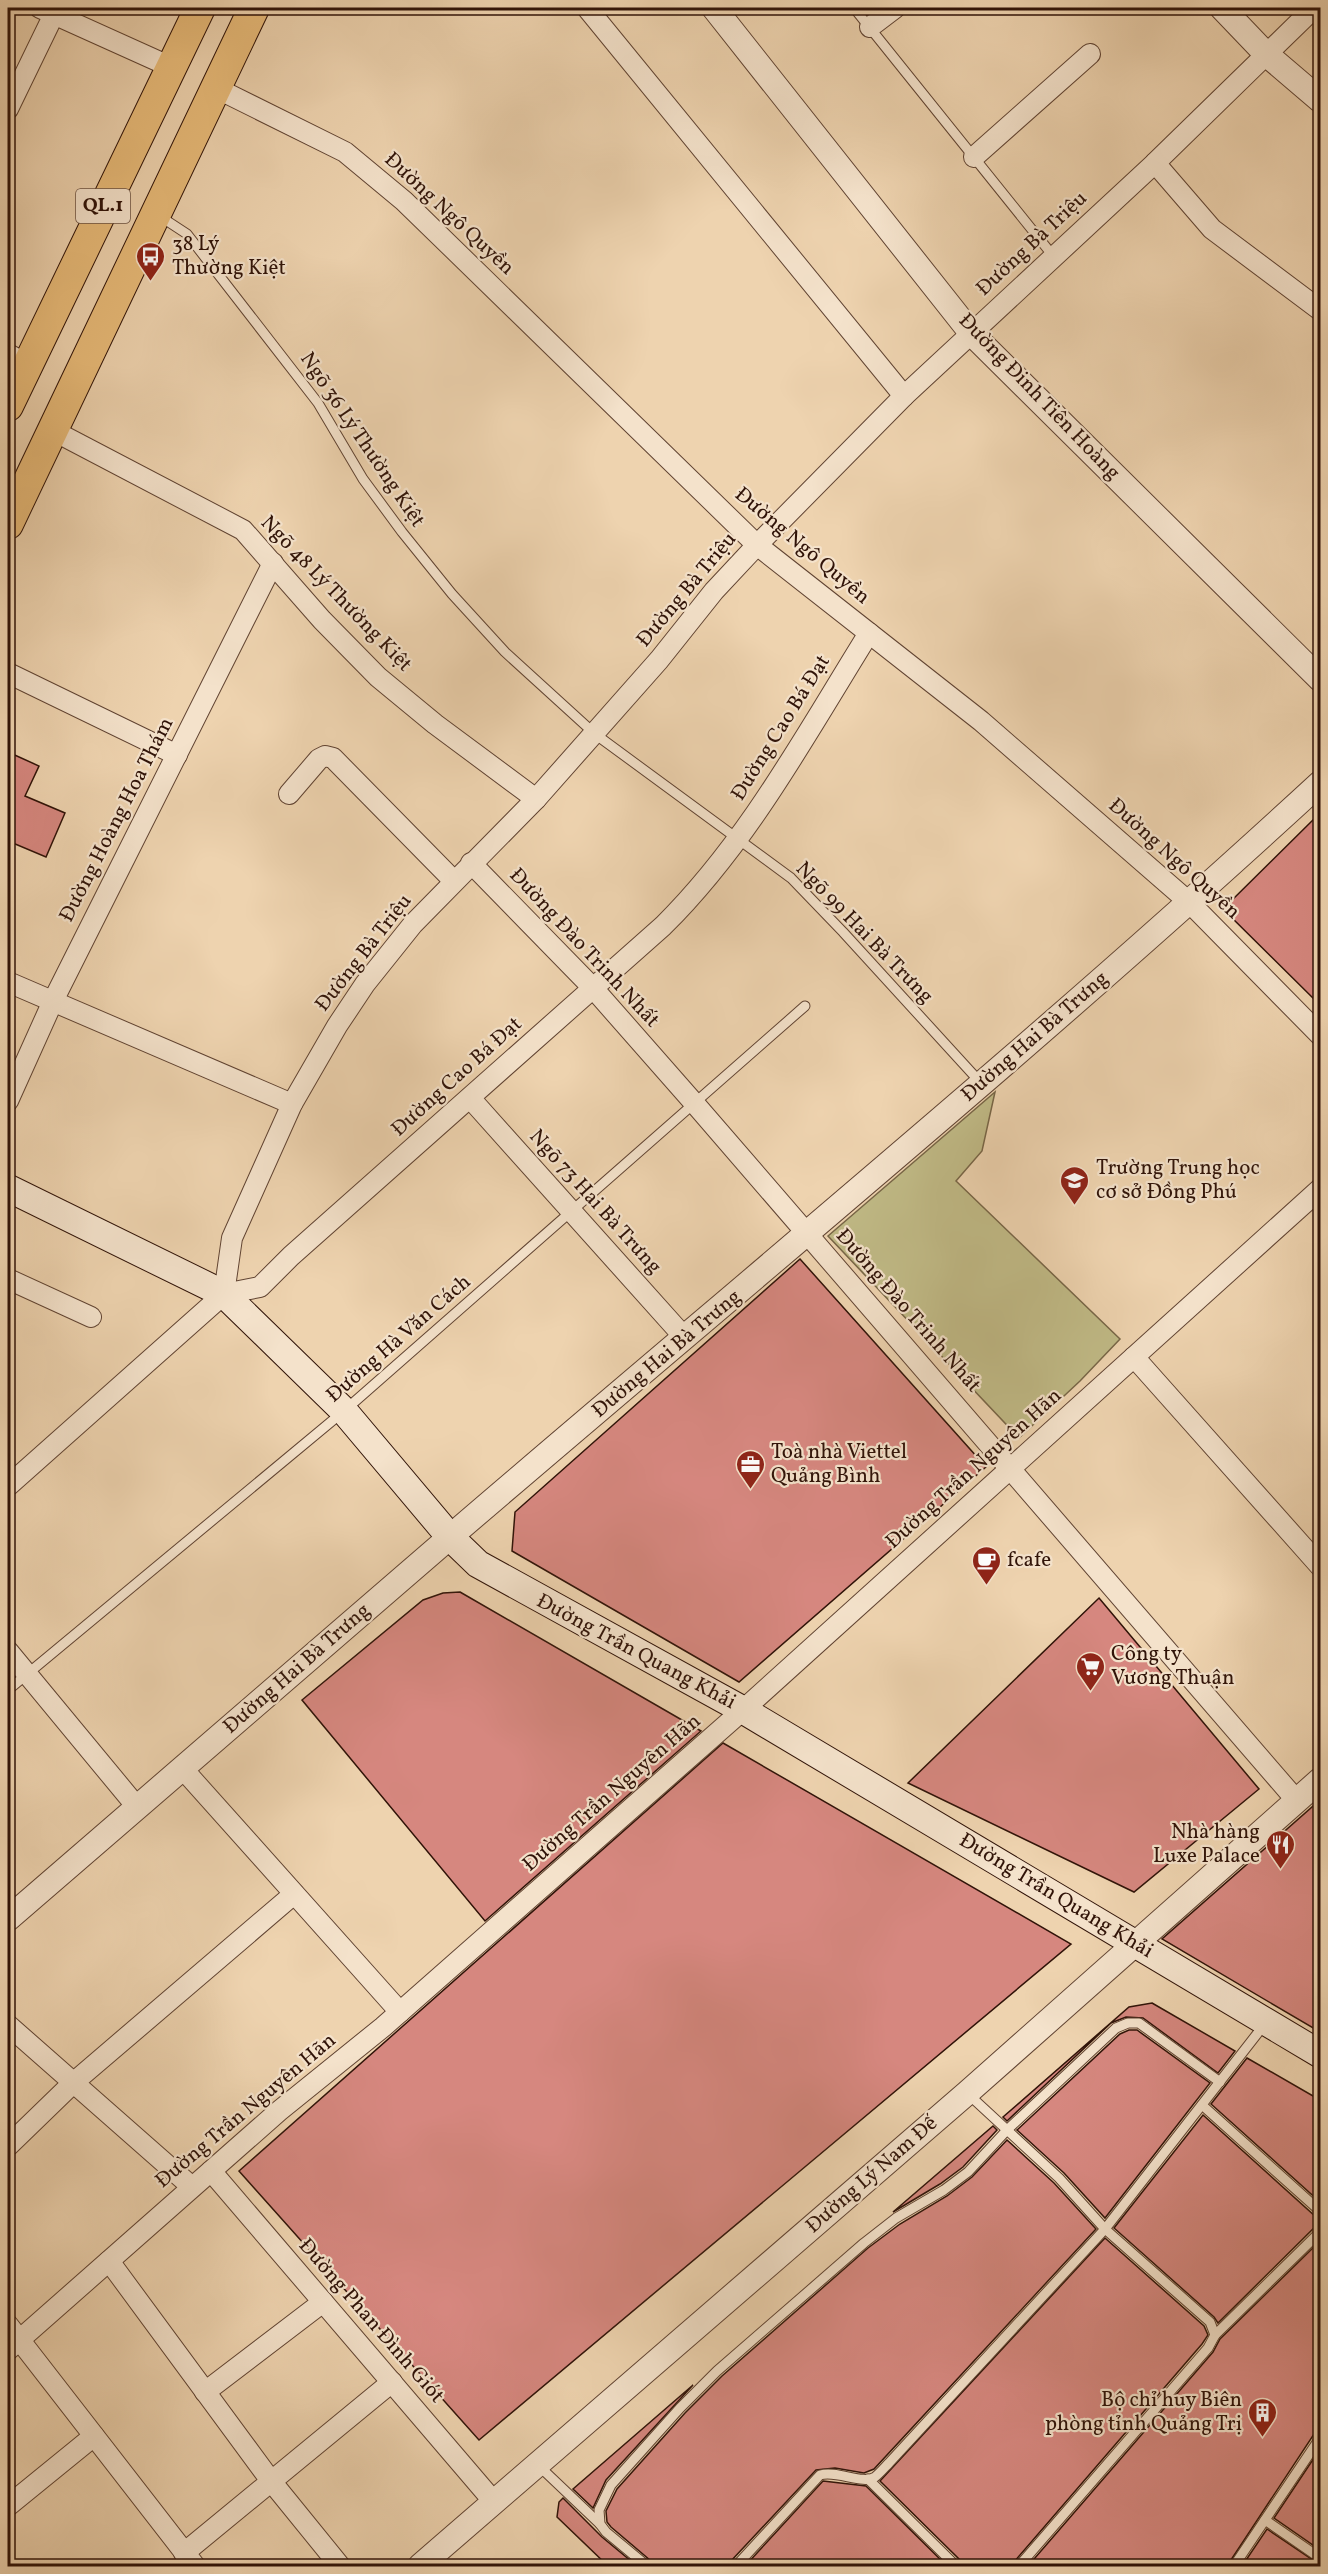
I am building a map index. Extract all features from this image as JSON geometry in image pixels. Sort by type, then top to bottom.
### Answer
[{"type":"main road","name":"QL.1","points":[[8,406],[17,359],[200,8]]},
{"type":"main road","name":"QL.1","points":[[8,524],[254,8]]},
{"type":"main road","points":[[171,66],[216,88]]},
{"type":"main road","name":"Đường Trần Quang Khải","points":[[8,1188],[224,1294],[344,1411],[450,1537],[478,1564],[743,1710],[1320,2054]]},
{"type":"street","points":[[587,8],[904,396]]},
{"type":"street","name":"Đường Đinh Tiên Hoàng","points":[[714,8],[972,334],[1320,679]]},
{"type":"street","points":[[870,27],[895,8]]},
{"type":"street","points":[[1222,8],[1266,54],[1320,100]]},
{"type":"street","name":"Đường Bà Triệu","points":[[224,1294],[232,1238],[292,1104],[317,1056],[365,984],[413,924],[536,799],[595,734],[659,660],[714,591],[757,544],[904,396],[1155,163],[1314,8]]},
{"type":"street","points":[[8,109],[50,9],[171,66]]},
{"type":"street","points":[[974,157],[1090,54]]},
{"type":"street","name":"Đường Ngô Quyền","points":[[216,88],[345,152],[404,201],[757,544],[981,721],[1190,903],[1320,1035]]},
{"type":"street","points":[[1155,163],[1212,229],[1320,310]]},
{"type":"street","name":"Ngõ 48 Lý Thường Kiệt","points":[[54,431],[243,530],[322,620],[378,677],[435,724],[536,799]]},
{"type":"street","name":"Đường Hoàng Hoa Thám","points":[[8,1101],[53,1001],[273,563]]},
{"type":"street","name":"Đường Cao Bá Đạt","points":[[224,1294],[260,1287],[291,1256],[694,896],[738,840],[869,633]]},
{"type":"street","points":[[8,673],[177,754]]},
{"type":"street","points":[[289,794],[319,759],[325,756],[333,758],[454,880]]},
{"type":"street","name":"Đường Hai Bà Trưng","points":[[8,1919],[450,1537],[809,1233],[1190,903],[1320,783]]},
{"type":"street","name":"Đường Đào Trinh Nhất","points":[[471,863],[593,988],[809,1233],[1297,1801]]},
{"type":"street","points":[[8,982],[292,1104]]},
{"type":"street","name":"Ngõ 73 Hai Bà Trưng","points":[[470,1098],[685,1338]]},
{"type":"street","name":"Đường Trần Nguyên Hãn","points":[[11,2338],[109,2260],[279,2111],[400,2012],[743,1710],[1320,1189]]},
{"type":"street","points":[[8,1279],[91,1317]]},
{"type":"street","points":[[8,1486],[224,1294]]},
{"type":"street","points":[[1134,1357],[1320,1566]]},
{"type":"street","points":[[8,1651],[137,1807]]},
{"type":"street","points":[[182,1768],[400,2012]]},
{"type":"street","name":"Đường Lý Nam Đế","points":[[420,2566],[967,2093],[1320,1780]]},
{"type":"street","points":[[8,2146],[73,2083],[294,1894]]},
{"type":"street","points":[[8,2025],[192,2187]]},
{"type":"street","name":"Đường Phan Đình Giót","points":[[211,2171],[494,2502]]},
{"type":"street","points":[[109,2260],[271,2481],[340,2566]]},
{"type":"street","points":[[205,2392],[323,2302]]},
{"type":"street","points":[[11,2338],[94,2436],[191,2563],[271,2481],[392,2382]]},
{"type":"street","points":[[8,2506],[94,2436]]},
{"type":"lane","points":[[854,8],[1054,257]]},
{"type":"lane","name":"Ngõ 36 Lý Thường Kiệt","points":[[156,214],[187,234],[256,320],[318,403],[363,479],[452,594],[505,652],[595,734]]},
{"type":"lane","name":"Ngõ 99 Hai Bà Trưng","points":[[595,734],[791,878],[982,1083]]},
{"type":"lane","name":"Đường Hà Văn Cách","points":[[8,1690],[344,1411],[806,1006]]},
{"type":"lane","points":[[736,2566],[820,2475],[829,2473],[867,2479],[875,2477],[889,2463],[1105,2229],[1266,2022]]},
{"type":"lane","points":[[600,2524],[599,2510],[611,2485],[680,2408],[717,2371],[880,2231],[902,2214],[944,2190],[968,2172],[1007,2130],[1116,2028],[1128,2023],[1139,2023],[1220,2082]]},
{"type":"lane","points":[[967,2093],[1059,2178],[1105,2229],[1210,2322],[1215,2335]]},
{"type":"lane","points":[[1202,2105],[1320,2211]]},
{"type":"lane","points":[[1019,2566],[1155,2411],[1208,2348],[1215,2335],[1320,2232]]},
{"type":"lane","points":[[1234,2566],[1320,2438]]},
{"type":"lane","points":[[538,2464],[606,2532],[647,2566]]},
{"type":"lane","points":[[867,2479],[956,2566]]},
{"type":"lane","points":[[1265,2520],[1320,2558]]},
{"type":"shaded area","points":[[995,1092],[982,1151],[956,1181],[1120,1339],[1080,1381],[1019,1438],[828,1236]]},
{"type":"building","points":[[8,752],[39,766],[25,796],[65,813],[46,857],[8,841]]},
{"type":"building","points":[[1320,813],[1320,1005],[1223,909]]},
{"type":"building","name":"Toà nhà Viettel Quảng Bình","points":[[800,1259],[986,1467],[739,1682],[512,1551],[515,1512]]},
{"type":"building","points":[[460,1592],[701,1731],[485,1921],[302,1700],[423,1600],[443,1593]]},
{"type":"building","name":"Công ty Vương Thuận","points":[[1099,1598],[1259,1789],[1134,1892],[908,1783]]},
{"type":"building","points":[[723,1743],[1071,1944],[479,2440],[239,2171]]},
{"type":"building","name":"Nhà hàng Luxe Palace","points":[[1320,1800],[1320,2032],[1162,1939]]},
{"type":"building","points":[[1152,2003],[1235,2051],[1218,2073],[1143,2018],[1126,2017],[1111,2023],[1007,2121],[1003,2117],[1129,2007]]},
{"type":"building","points":[[1129,2030],[1137,2030],[1210,2083],[1105,2218],[1064,2173],[1017,2130],[1120,2034]]},
{"type":"building","points":[[1247,2058],[1320,2100],[1320,2202],[1211,2104]]},
{"type":"building","points":[[1203,2115],[1315,2216],[1320,2218],[1320,2225],[1315,2227],[1218,2323],[1114,2228]]},
{"type":"building","points":[[993,2126],[997,2130],[963,2167],[940,2184],[893,2212]]},
{"type":"building","points":[[1007,2140],[1054,2183],[1096,2229],[874,2469],[864,2473],[835,2468],[816,2470],[731,2561],[729,2566],[654,2566],[611,2527],[607,2522],[606,2511],[617,2489],[685,2413],[722,2376],[868,2248],[972,2177]]},
{"type":"building","points":[[1105,2238],[1204,2326],[1208,2335],[1012,2566],[963,2566],[961,2561],[880,2481]]},
{"type":"building","points":[[1320,2241],[1320,2431],[1314,2434],[1227,2566],[1028,2566],[1213,2352],[1220,2339]]},
{"type":"building","points":[[693,2385],[606,2480],[593,2508],[573,2489]]},
{"type":"building","points":[[1320,2449],[1320,2550],[1274,2518]]},
{"type":"building","points":[[823,2481],[866,2486],[947,2566],[745,2566]]},
{"type":"building","points":[[563,2498],[602,2537],[637,2566],[608,2566],[557,2517],[559,2502]]},
{"type":"building","points":[[1267,2529],[1320,2565],[1320,2566],[1242,2566]]},
{"type":"place","name":"38 Lý Thường Kiệt","points":[[151,282]]},
{"type":"place","name":"Trường Trung học cơ sở Đồng Phú","points":[[1075,1206]]},
{"type":"place","name":"Toà nhà Viettel Quảng Bình","points":[[750,1490]]},
{"type":"place","name":"fcafe","points":[[986,1586]]},
{"type":"place","name":"Công ty Vương Thuận","points":[[1090,1692]]},
{"type":"place","name":"Nhà hàng Luxe Palace","points":[[1281,1870]]},
{"type":"place","name":"Bộ chỉ huy Biên phòng tỉnh Quảng Trị","points":[[1263,2438]]}]
